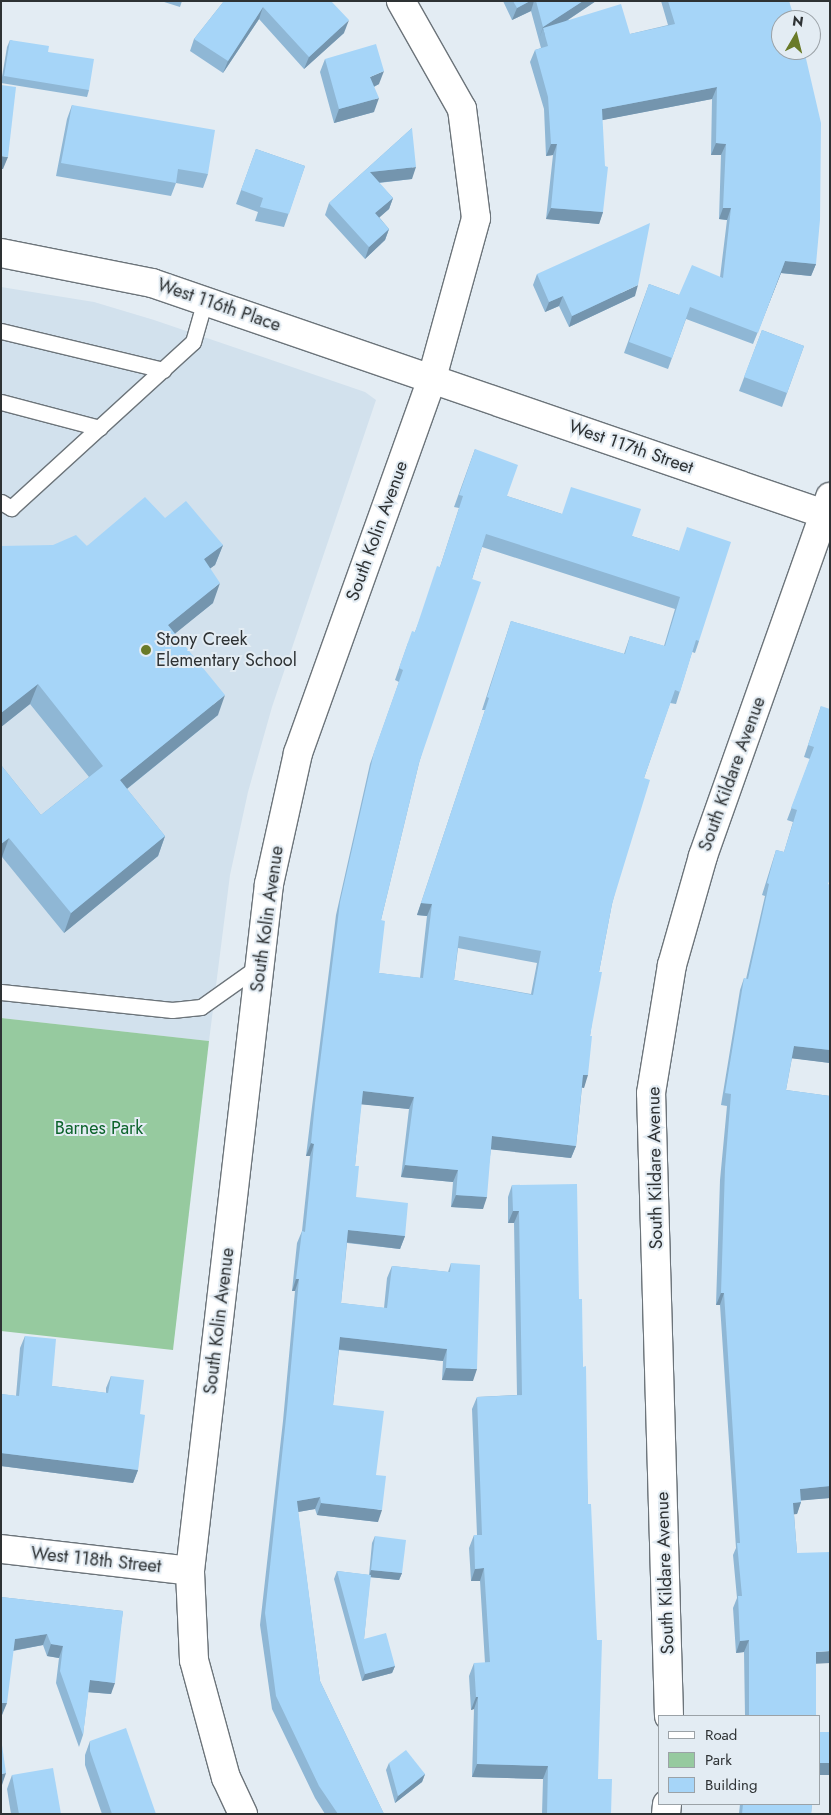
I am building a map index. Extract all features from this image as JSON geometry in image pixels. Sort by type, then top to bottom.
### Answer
[{"type":"street","name":"South Kolin Avenue","points":[[243,1814],[226,1778],[194,1660],[190,1570],[269,884],[298,753],[432,378],[476,218],[462,109],[401,1]]},
{"type":"street","name":"West 116th Place","points":[[1,253],[152,283],[432,378]]},
{"type":"street","name":"West 117th Street","points":[[432,378],[828,509]]},
{"type":"street","name":"South Kildare Avenue","points":[[670,1715],[651,1093],[672,965],[703,856],[828,509]]},
{"type":"street","name":"West 118th Street","points":[[1,1549],[190,1570]]},
{"type":"lane","points":[[1,502],[11,508],[193,342],[205,300]]},
{"type":"lane","points":[[1,331],[163,370]]},
{"type":"lane","points":[[1,402],[100,428]]},
{"type":"lane","points":[[1,992],[172,1010],[201,1007],[260,965]]},
{"type":"shaded area","name":"Stony Creek Elementary School","points":[[1,287],[94,302],[154,320],[365,392],[376,400],[272,707],[248,792],[230,875],[209,1041],[1,1018]]},
{"type":"green space","name":"Barnes Park","points":[[1,1018],[209,1041],[173,1350],[1,1331]]},
{"type":"building","points":[[224,1],[331,1],[349,20],[309,57],[263,7],[228,61],[194,39]]},
{"type":"building","points":[[513,1],[530,1],[517,8]]},
{"type":"building","points":[[536,1],[583,1],[543,27]]},
{"type":"building","points":[[668,1],[789,1],[792,10],[771,10],[771,60],[806,60],[821,123],[820,220],[816,264],[785,261],[758,333],[690,307],[672,358],[629,342],[649,284],[679,295],[692,265],[723,278],[731,208],[723,208],[726,144],[716,143],[717,87],[602,109],[605,166],[608,167],[603,212],[551,208],[557,144],[551,144],[548,97],[535,50],[548,46],[543,28],[621,4],[630,34],[675,24]]},
{"type":"building","points":[[10,40],[49,46],[48,52],[94,59],[89,90],[4,76]]},
{"type":"building","points":[[376,44],[384,71],[370,77],[379,98],[339,109],[325,59]]},
{"type":"building","points":[[1,85],[16,87],[8,157],[1,156]]},
{"type":"building","points":[[72,105],[215,130],[208,174],[178,169],[176,183],[61,163]]},
{"type":"building","points":[[412,128],[416,167],[370,172],[393,198],[375,213],[389,229],[369,247],[329,203]]},
{"type":"building","points":[[256,149],[305,166],[289,214],[260,207],[263,198],[241,190]]},
{"type":"building","points":[[650,223],[638,285],[572,316],[563,296],[549,302],[537,274]]},
{"type":"building","points":[[762,330],[804,346],[787,393],[744,377]]},
{"type":"building","points":[[475,449],[518,465],[507,496],[562,514],[571,487],[641,509],[632,536],[679,551],[687,527],[731,542],[699,641],[696,640],[680,692],[675,690],[644,778],[650,780],[612,904],[599,972],[602,972],[590,1036],[592,1036],[588,1075],[583,1075],[576,1146],[492,1136],[487,1197],[456,1195],[458,1170],[405,1165],[414,1097],[363,1091],[355,1166],[359,1166],[356,1197],[408,1203],[405,1236],[348,1230],[341,1303],[387,1308],[392,1266],[450,1272],[451,1263],[480,1265],[477,1369],[446,1368],[447,1349],[340,1337],[333,1405],[384,1411],[376,1475],[386,1476],[382,1510],[321,1503],[320,1497],[297,1501],[320,1681],[384,1814],[338,1814],[319,1786],[276,1696],[265,1613],[287,1409],[299,1279],[296,1279],[302,1231],[305,1232],[314,1144],[311,1143],[315,1103],[340,902],[374,752],[403,670],[399,668],[412,631],[415,632],[437,566],[440,567],[463,496],[459,495]],"holes":[[[486,534],[680,597],[665,646],[630,636],[625,654],[511,621],[487,697],[489,698],[421,903],[432,904],[423,978],[379,973],[385,921],[381,920],[419,763],[481,582],[472,579]],[[459,936],[541,951],[533,995],[454,980]]]},
{"type":"building","points":[[145,497],[165,518],[186,501],[223,545],[204,559],[220,583],[168,625],[225,695],[120,780],[165,836],[71,913],[9,838],[1,844],[1,765],[41,815],[103,766],[38,684],[1,713],[1,546],[53,545],[76,535],[87,546]]},
{"type":"building","points":[[821,706],[830,709],[830,879],[828,884],[830,885],[830,1050],[794,1046],[786,1090],[830,1096],[830,1486],[800,1489],[801,1502],[793,1503],[797,1553],[830,1552],[830,1651],[816,1652],[816,1715],[749,1715],[749,1640],[740,1641],[738,1596],[742,1596],[737,1543],[740,1543],[724,1293],[721,1293],[725,1168],[731,1094],[725,1093],[744,978],[748,979],[769,884],[767,883],[776,850],[784,852],[797,810],[791,808],[814,747],[808,745]]},
{"type":"building","points":[[577,1184],[579,1299],[582,1299],[583,1367],[586,1366],[588,1504],[591,1504],[597,1640],[602,1640],[598,1779],[612,1779],[611,1814],[547,1814],[548,1766],[477,1764],[478,1697],[476,1697],[474,1663],[490,1662],[484,1568],[475,1569],[474,1535],[482,1535],[477,1397],[522,1395],[519,1211],[513,1211],[512,1185]]},
{"type":"building","points":[[25,1336],[56,1339],[52,1386],[108,1393],[111,1376],[144,1380],[140,1414],[145,1415],[138,1470],[1,1453],[1,1394],[19,1396]]},
{"type":"building","points":[[375,1536],[406,1540],[402,1573],[371,1570]]},
{"type":"building","points":[[337,1571],[371,1575],[364,1639],[386,1633],[395,1666],[365,1674]]},
{"type":"building","points":[[1,1597],[123,1611],[115,1683],[90,1680],[83,1735],[60,1671],[63,1646],[51,1644],[47,1634],[15,1639],[7,1703],[1,1703]]},
{"type":"building","points":[[126,1728],[156,1814],[112,1814],[90,1751],[90,1741]]},
{"type":"building","points":[[821,1732],[830,1732],[830,1763],[821,1763]]},
{"type":"building","points":[[1,1738],[6,1773],[1,1774]]},
{"type":"building","points":[[406,1750],[425,1774],[398,1796],[389,1763]]},
{"type":"building","points":[[53,1768],[61,1814],[19,1814],[12,1775]]},
{"type":"building","points":[[743,1805],[812,1805],[811,1814],[742,1814]]},
{"type":"place","name":"Stony Creek Elementary School","points":[[146,650]]}]
